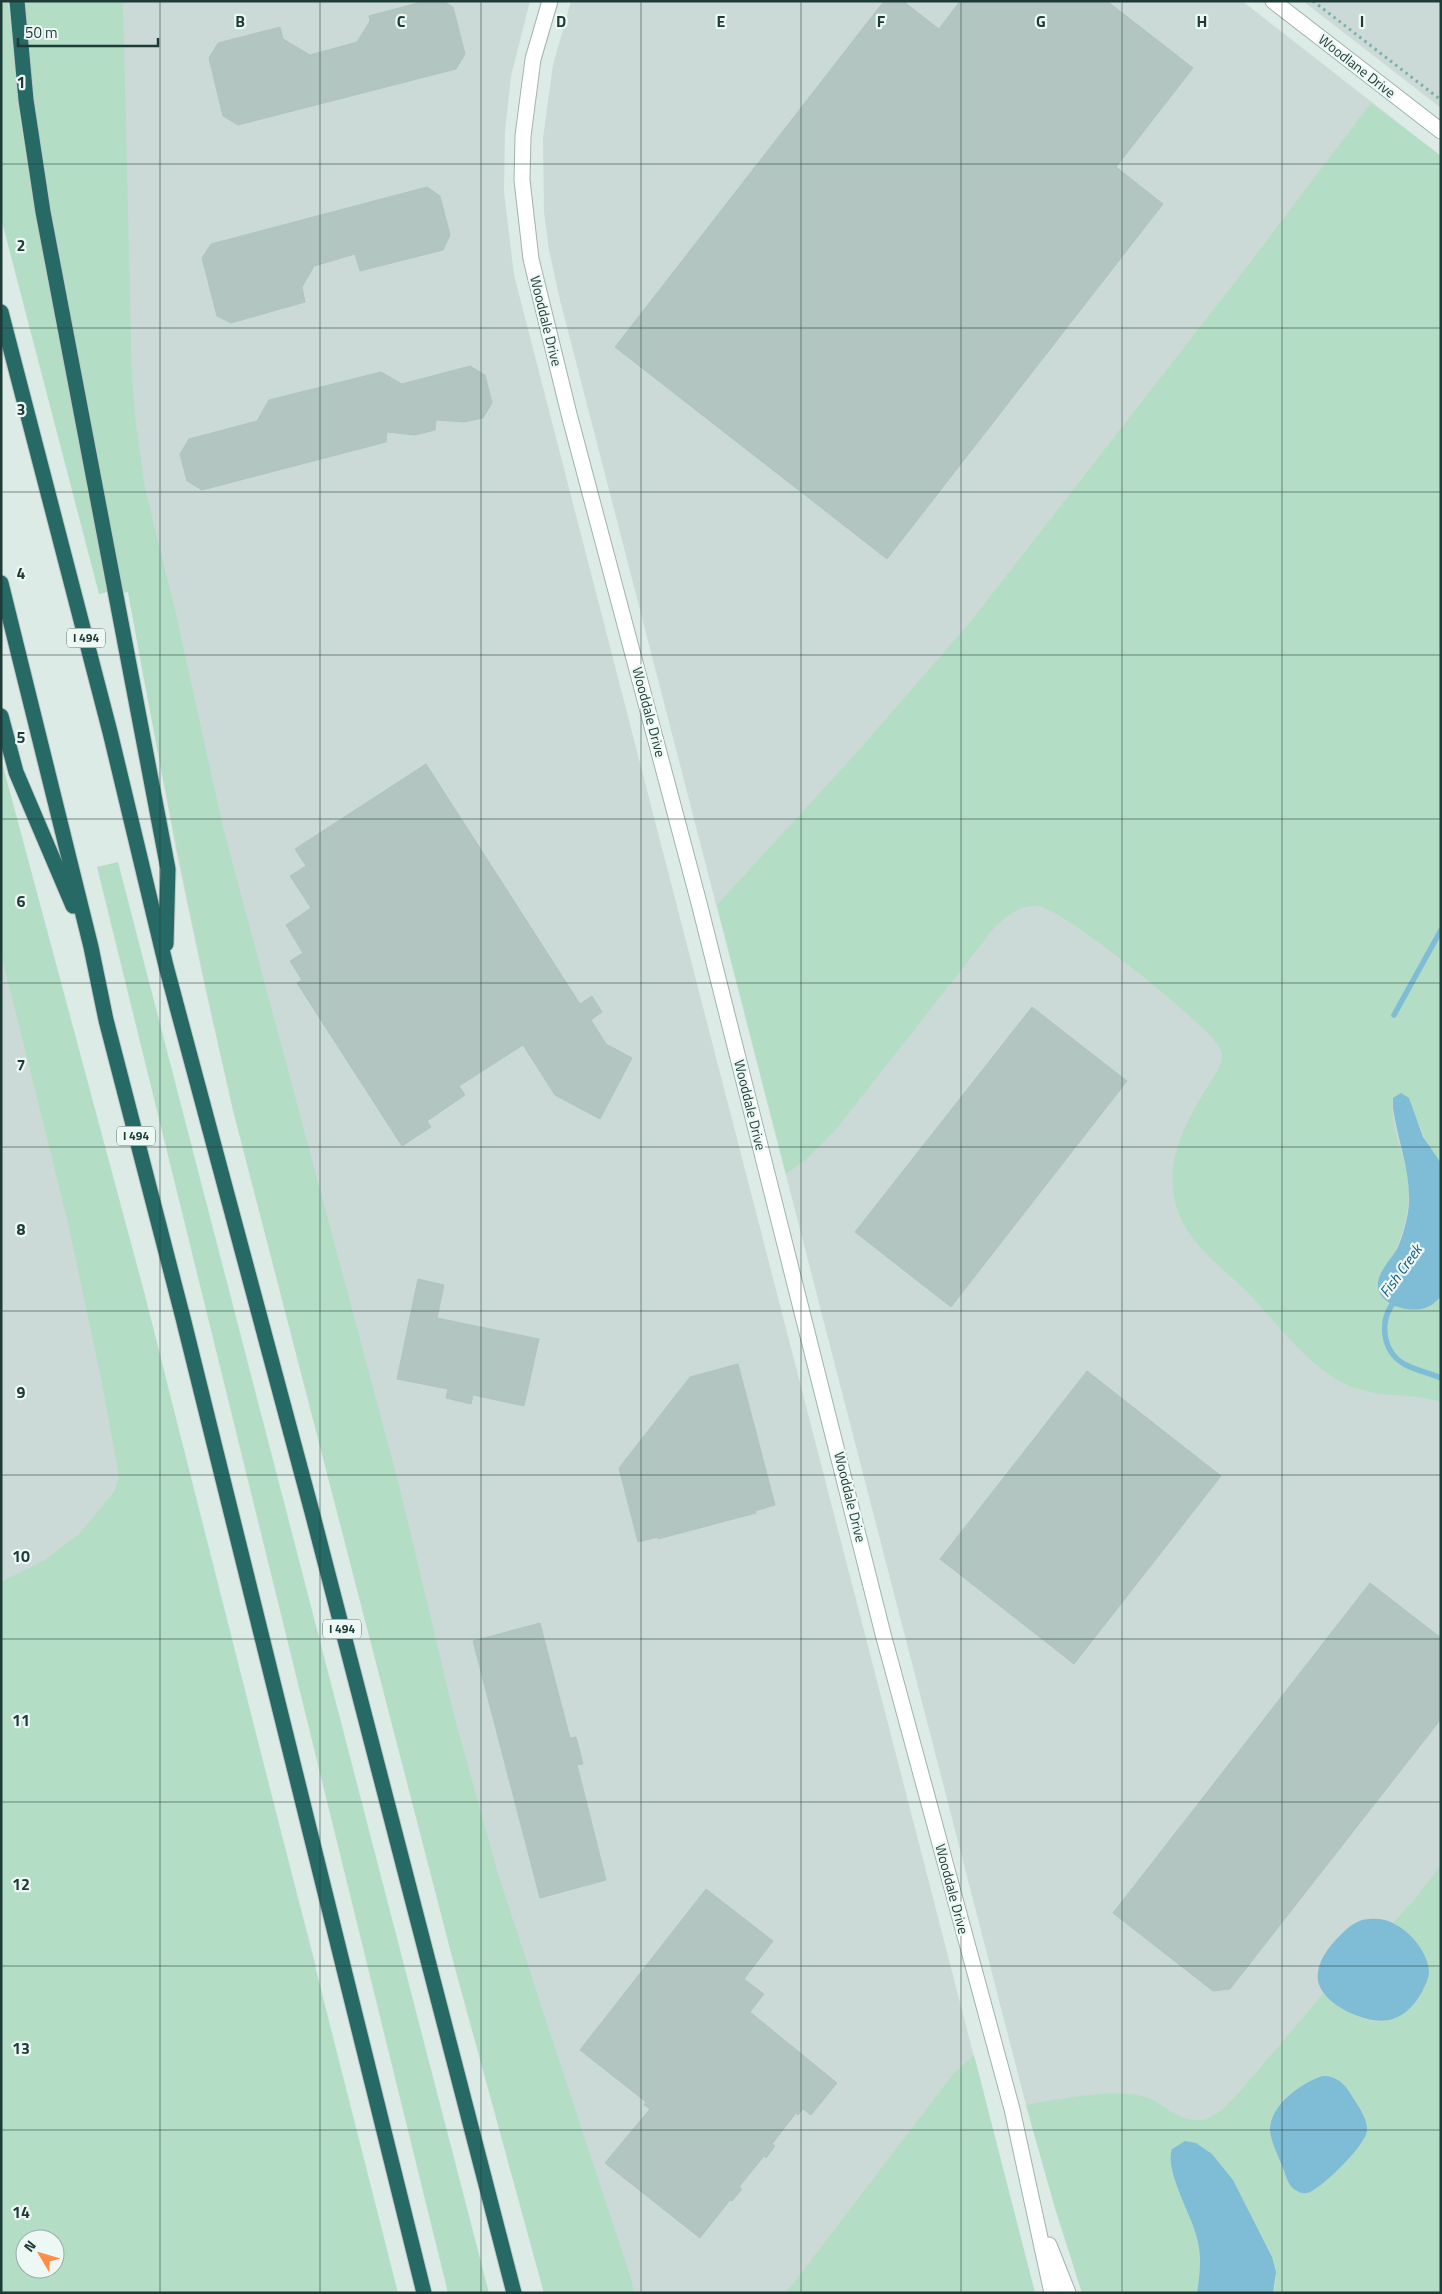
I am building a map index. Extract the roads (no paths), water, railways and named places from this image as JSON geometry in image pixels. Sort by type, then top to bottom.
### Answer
[{"type":"highway","points":[[17,1],[26,100],[44,212],[168,869],[166,966]]},
{"type":"highway","name":"I 494","points":[[1,312],[110,732],[166,966],[312,1512],[514,2293]]},
{"type":"highway","name":"I 494","points":[[1,583],[91,947],[106,1020],[185,1328],[424,2293]]},
{"type":"highway","points":[[1,716],[16,772],[91,947]]},
{"type":"street","name":"Wooddale Drive","points":[[550,1],[533,60],[523,136],[522,180],[531,260],[569,414],[703,920],[883,1634],[1012,2109],[1052,2293]]},
{"type":"street","name":"Woodlane Drive","points":[[1273,1],[1441,132]]},
{"type":"street","name":"Wooddale Drive","points":[[1033,2204],[1068,2293]]},
{"type":"water","points":[[1401,1093],[1409,1098],[1423,1137],[1441,1163],[1441,1297],[1430,1306],[1412,1310],[1404,1309],[1384,1299],[1378,1287],[1379,1277],[1401,1240],[1409,1204],[1405,1163],[1393,1108],[1393,1098]]},
{"type":"water","points":[[1382,1919],[1401,1928],[1415,1940],[1425,1955],[1428,1964],[1428,1977],[1421,1995],[1407,2011],[1393,2019],[1384,2021],[1373,2020],[1349,2012],[1329,1999],[1318,1981],[1319,1965],[1327,1951],[1346,1930],[1362,1920]]},
{"type":"water","points":[[1323,2076],[1336,2079],[1346,2088],[1362,2113],[1367,2131],[1365,2138],[1359,2146],[1335,2173],[1312,2191],[1303,2193],[1291,2187],[1272,2139],[1271,2121],[1281,2104],[1297,2089]]},
{"type":"water","points":[[1185,2141],[1196,2143],[1212,2154],[1233,2180],[1272,2257],[1276,2272],[1273,2293],[1197,2293],[1200,2265],[1199,2245],[1175,2181],[1171,2158],[1172,2149]]},
{"type":"waterway","name":"Fish Creek","points":[[1394,1015],[1441,930]]},
{"type":"waterway","name":"Fish Creek","points":[[1396,1300],[1390,1308],[1385,1325],[1387,1343],[1391,1351],[1404,1364],[1441,1378]]}]
